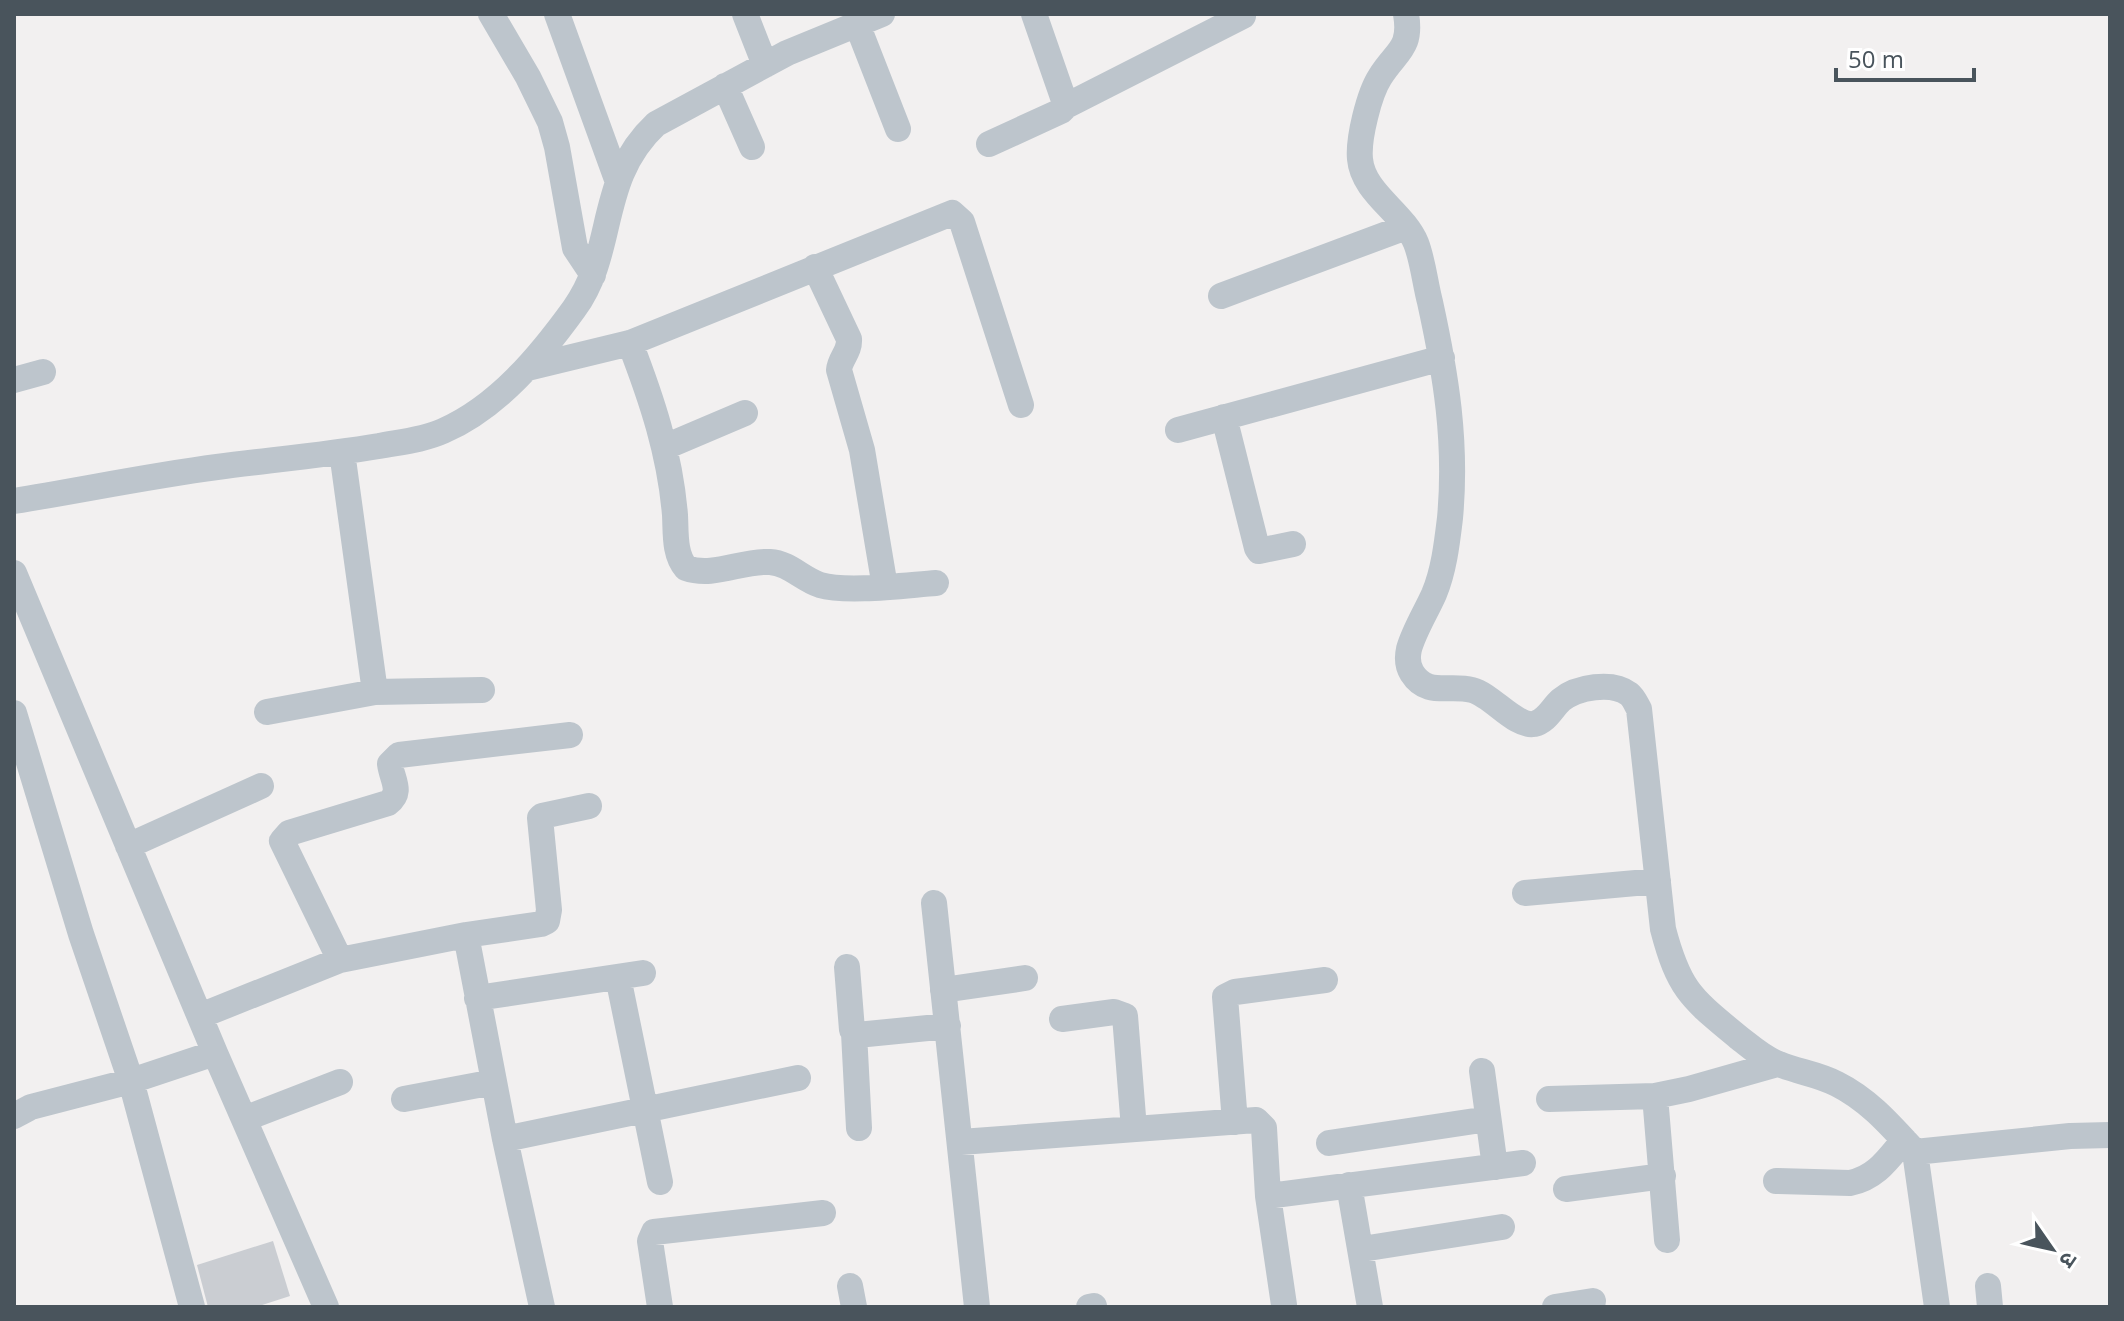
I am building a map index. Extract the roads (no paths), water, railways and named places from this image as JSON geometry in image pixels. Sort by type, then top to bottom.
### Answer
[{"type":"street","points":[[491,14],[550,122],[575,248],[593,275]]},
{"type":"street","points":[[557,14],[618,182]]},
{"type":"street","points":[[745,14],[765,65]]},
{"type":"street","points":[[14,501],[213,467],[342,452],[418,439],[442,432],[467,419],[527,368],[584,295],[593,275],[618,182],[639,141],[656,124],[848,22],[882,14]]},
{"type":"street","points":[[1034,14],[1066,106]]},
{"type":"street","points":[[1406,14],[1409,30],[1406,40],[1402,51],[1380,77],[1373,93],[1359,156],[1362,171],[1371,186],[1406,227],[1417,246],[1442,358],[1453,430],[1447,548],[1436,591],[1410,647],[1407,662],[1412,673],[1426,687],[1472,690],[1487,697],[1522,723],[1534,724],[1544,719],[1562,698],[1581,691],[1603,686],[1621,689],[1632,696],[1639,709],[1663,929],[1672,963],[1692,998],[1753,1049],[1777,1064],[1808,1071],[1837,1084],[1869,1103],[1909,1146],[1937,1307]]},
{"type":"street","points":[[989,144],[1061,111],[1243,16]]},
{"type":"street","points":[[848,22],[898,129]]},
{"type":"street","points":[[725,86],[752,147]]},
{"type":"street","points":[[527,368],[630,343],[947,213],[958,216],[1021,405]]},
{"type":"street","points":[[1221,296],[1406,227]]},
{"type":"street","points":[[815,267],[849,339],[849,347],[839,370],[862,450],[885,587]]},
{"type":"street","points":[[630,343],[665,447],[672,483],[678,551],[686,568],[705,572],[762,561],[776,562],[823,586],[885,587],[936,583]]},
{"type":"street","points":[[1178,430],[1442,358]]},
{"type":"street","points":[[14,380],[43,372]]},
{"type":"street","points":[[665,447],[745,413]]},
{"type":"street","points":[[1224,417],[1257,548],[1267,551],[1293,544]]},
{"type":"street","points":[[342,452],[375,692]]},
{"type":"street","points":[[14,573],[215,1053],[326,1307]]},
{"type":"street","points":[[267,712],[375,692],[482,690]]},
{"type":"street","points":[[14,713],[21,763],[131,1081],[192,1307]]},
{"type":"street","points":[[340,960],[284,847],[284,836],[388,803],[396,794],[390,764],[399,755],[570,735]]},
{"type":"street","points":[[128,846],[261,786]]},
{"type":"street","points":[[200,1016],[340,960],[547,921],[549,910],[540,818],[589,806]]},
{"type":"street","points":[[1525,893],[1658,881]]},
{"type":"street","points":[[934,903],[977,1307]]},
{"type":"street","points":[[466,935],[505,1139],[542,1307]]},
{"type":"street","points":[[847,967],[859,1128]]},
{"type":"street","points":[[477,998],[630,975],[646,1110],[660,1182]]},
{"type":"street","points":[[943,990],[1025,978]]},
{"type":"street","points":[[1235,1122],[1225,997],[1235,992],[1325,980]]},
{"type":"street","points":[[1062,1019],[1114,1012],[1125,1016],[1134,1129]]},
{"type":"street","points":[[854,1033],[948,1026]]},
{"type":"street","points":[[14,1116],[31,1107],[131,1081],[215,1053]]},
{"type":"street","points":[[1549,1099],[1655,1096],[1777,1064]]},
{"type":"street","points":[[1482,1071],[1495,1167]]},
{"type":"street","points":[[505,1139],[798,1078]]},
{"type":"street","points":[[244,1119],[340,1082]]},
{"type":"street","points":[[404,1099],[494,1082]]},
{"type":"street","points":[[1655,1096],[1667,1240]]},
{"type":"street","points":[[1329,1143],[1488,1119]]},
{"type":"street","points":[[961,1142],[1256,1120],[1264,1128],[1268,1196],[1284,1305]]},
{"type":"street","points":[[1776,1181],[1850,1183],[1862,1180],[1909,1146],[2110,1135]]},
{"type":"street","points":[[1268,1196],[1523,1163]]},
{"type":"street","points":[[1566,1189],[1663,1176]]},
{"type":"street","points":[[1349,1185],[1370,1307]]},
{"type":"street","points":[[660,1307],[650,1241],[654,1232],[823,1213]]},
{"type":"street","points":[[1362,1249],[1502,1227]]},
{"type":"street","points":[[1555,1307],[1593,1301]]}]
